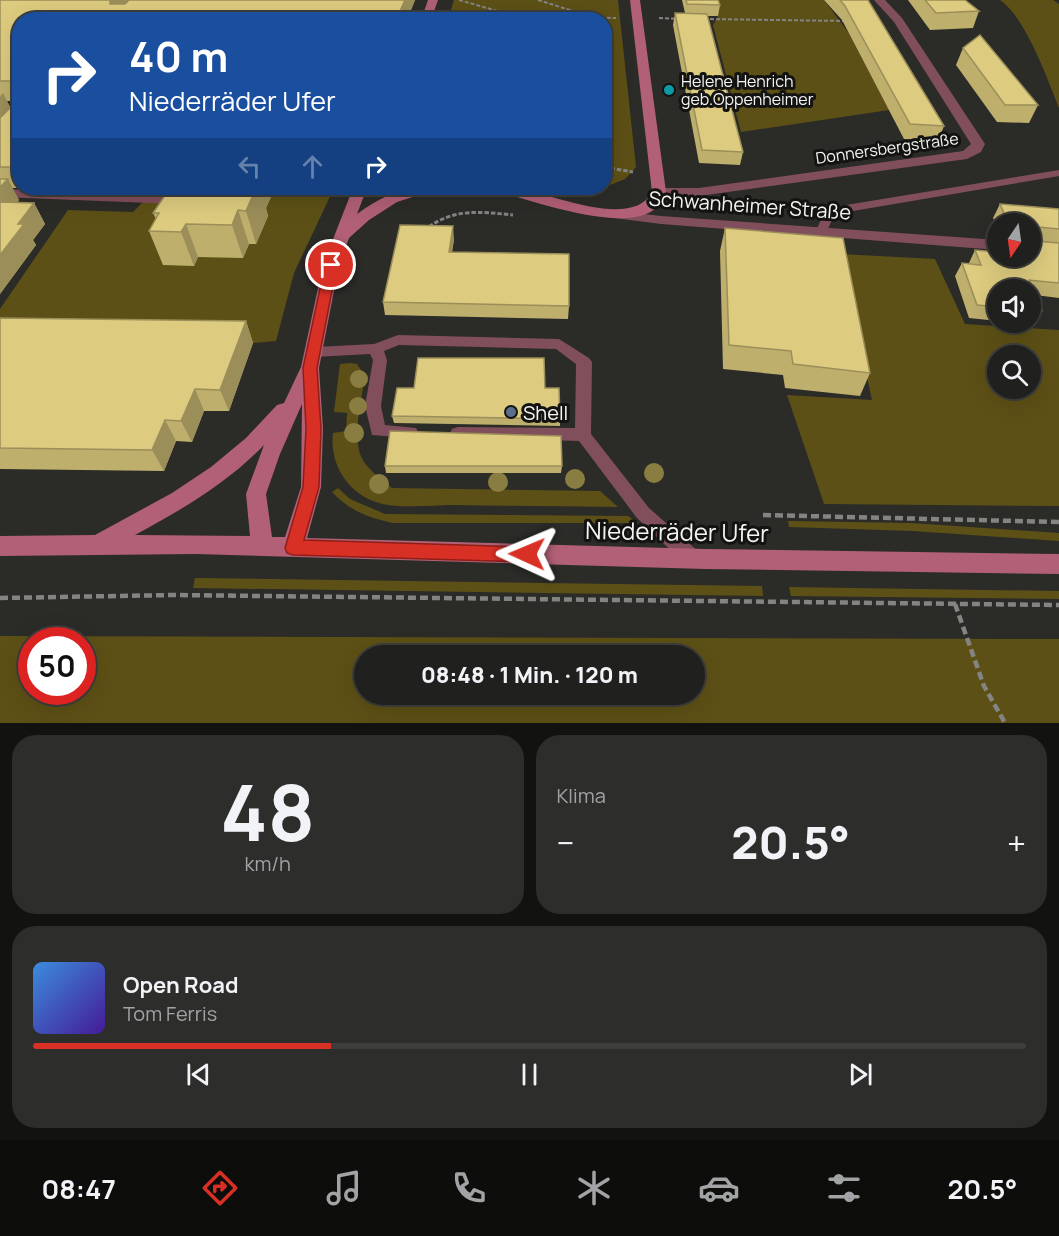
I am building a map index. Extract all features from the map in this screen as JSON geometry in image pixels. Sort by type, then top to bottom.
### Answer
[{"type":"street","points":[[611,214],[641,211],[655,201],[659,192],[635,0]]},
{"type":"street","name":"Donnersbergstraße","points":[[659,192],[685,194],[967,155],[976,148],[978,144],[898,20],[879,0]]},
{"type":"street","points":[[659,192],[695,212],[738,226]]},
{"type":"street","name":"Niederräder Ufer","points":[[264,547],[258,524],[256,494],[270,454],[312,360],[331,265],[357,195]]},
{"type":"street","points":[[339,242],[362,216],[390,198],[401,195]]},
{"type":"street","name":"Schwanheimer Straße","points":[[531,195],[611,214],[738,226],[987,244]]},
{"type":"street","name":"Niederräder Ufer","points":[[293,548],[311,487],[312,360]]},
{"type":"street","name":"Niederräder Ufer","points":[[95,547],[163,510],[234,460],[253,444],[296,398]]},
{"type":"street","name":"Niederräder Ufer","points":[[0,546],[95,547],[166,544],[693,559],[1059,564]]},
{"type":"lane","points":[[822,231],[826,220],[850,208],[1059,172]]},
{"type":"lane","points":[[50,195],[176,200]]},
{"type":"lane","points":[[312,360],[375,349],[398,340],[559,344],[584,362],[583,435],[643,513],[693,559]]},
{"type":"lane","points":[[375,349],[380,360],[373,406],[378,431],[424,432]]},
{"type":"lane","points":[[447,433],[583,435]]},
{"type":"path","points":[[459,0],[496,12]]},
{"type":"path","points":[[538,0],[578,12]]},
{"type":"path","points":[[612,17],[688,19]]},
{"type":"path","points":[[700,19],[847,21]]},
{"type":"path","points":[[612,168],[642,174]]},
{"type":"path","points":[[426,232],[430,225],[443,217],[465,212],[517,216]]},
{"type":"path","points":[[763,514],[1059,522]]},
{"type":"path","points":[[0,598],[198,595],[1059,605]]},
{"type":"path","points":[[955,604],[984,686],[1005,723]]},
{"type":"shaded area","points":[[454,0],[618,0],[636,167],[625,179],[612,184],[612,12],[450,12]]},
{"type":"shaded area","points":[[713,0],[824,0],[848,32],[889,110],[741,132],[713,25],[718,16]]},
{"type":"shaded area","points":[[1000,0],[1053,0],[1059,4],[1059,108],[1027,34],[1010,9]]},
{"type":"shaded area","points":[[150,195],[331,195],[294,273],[276,341],[253,343],[0,339],[0,309],[68,210],[133,212]]},
{"type":"shaded area","points":[[840,254],[935,259],[965,324],[987,325],[987,333],[1041,333],[1041,329],[1059,330],[1059,506],[824,504],[787,395],[872,400]]},
{"type":"shaded area","points":[[340,364],[357,364],[365,376],[358,422],[361,456],[372,471],[392,488],[600,491],[618,507],[405,506],[387,505],[368,499],[350,485],[334,456],[333,433],[346,431],[347,413],[334,412]]},
{"type":"shaded area","points":[[338,488],[350,499],[385,514],[628,516],[638,523],[393,523],[376,519],[353,509],[332,492]]},
{"type":"shaded area","points":[[788,521],[911,523],[1059,533],[1059,541],[913,531],[789,527]]},
{"type":"shaded area","points":[[195,578],[762,586],[763,596],[193,588]]},
{"type":"shaded area","points":[[789,587],[1059,591],[1059,599],[791,596]]},
{"type":"shaded area","points":[[0,636],[18,636],[18,705],[96,705],[96,636],[1059,639],[1059,723],[0,723]]},
{"type":"building","points":[[0,0],[110,0],[110,4],[125,4],[129,0],[405,0],[400,12],[12,12],[12,82],[0,81]]},
{"type":"building","points":[[686,0],[718,0],[720,5],[687,4]]},
{"type":"building","points":[[840,0],[868,0],[944,126],[910,124]]},
{"type":"building","points":[[925,0],[965,0],[979,11],[936,13]]},
{"type":"building","points":[[675,13],[707,14],[743,152],[702,150]]},
{"type":"building","points":[[980,35],[1038,105],[1005,105],[963,48]]},
{"type":"building","points":[[12,106],[12,167],[0,167],[0,118]]},
{"type":"building","points":[[0,179],[8,179],[0,187]]},
{"type":"building","points":[[165,195],[253,195],[246,211],[238,210],[232,225],[186,224],[181,232],[149,231],[159,213],[153,213]]},
{"type":"building","points":[[0,202],[34,203],[18,224],[24,224],[0,255]]},
{"type":"building","points":[[1000,204],[1059,209],[1059,229],[1041,227],[1041,213],[1004,213]]},
{"type":"building","points":[[400,225],[453,226],[449,252],[569,254],[569,306],[383,302]]},
{"type":"building","points":[[725,228],[843,238],[870,373],[793,364],[791,351],[729,345]]},
{"type":"building","points":[[1041,241],[1059,243],[1059,283],[1041,281],[1041,279],[987,279],[987,306],[977,305],[962,263],[981,265],[975,250],[987,251],[987,267],[1041,267]]},
{"type":"building","points":[[0,318],[246,321],[220,390],[195,389],[181,421],[165,420],[152,450],[0,448]]},
{"type":"building","points":[[418,358],[544,358],[545,388],[559,388],[560,419],[392,416],[397,388],[414,388]]},
{"type":"building","points":[[390,431],[561,436],[562,466],[385,466]]},
{"type":"place","name":"Helene Henrich geb.Oppenheimer","points":[[669,90]]},
{"type":"place","name":"Shell","points":[[511,412]]},
{"type":"route","points":[[331,265],[310,368],[313,429],[311,487],[293,548],[527,554]]}]
